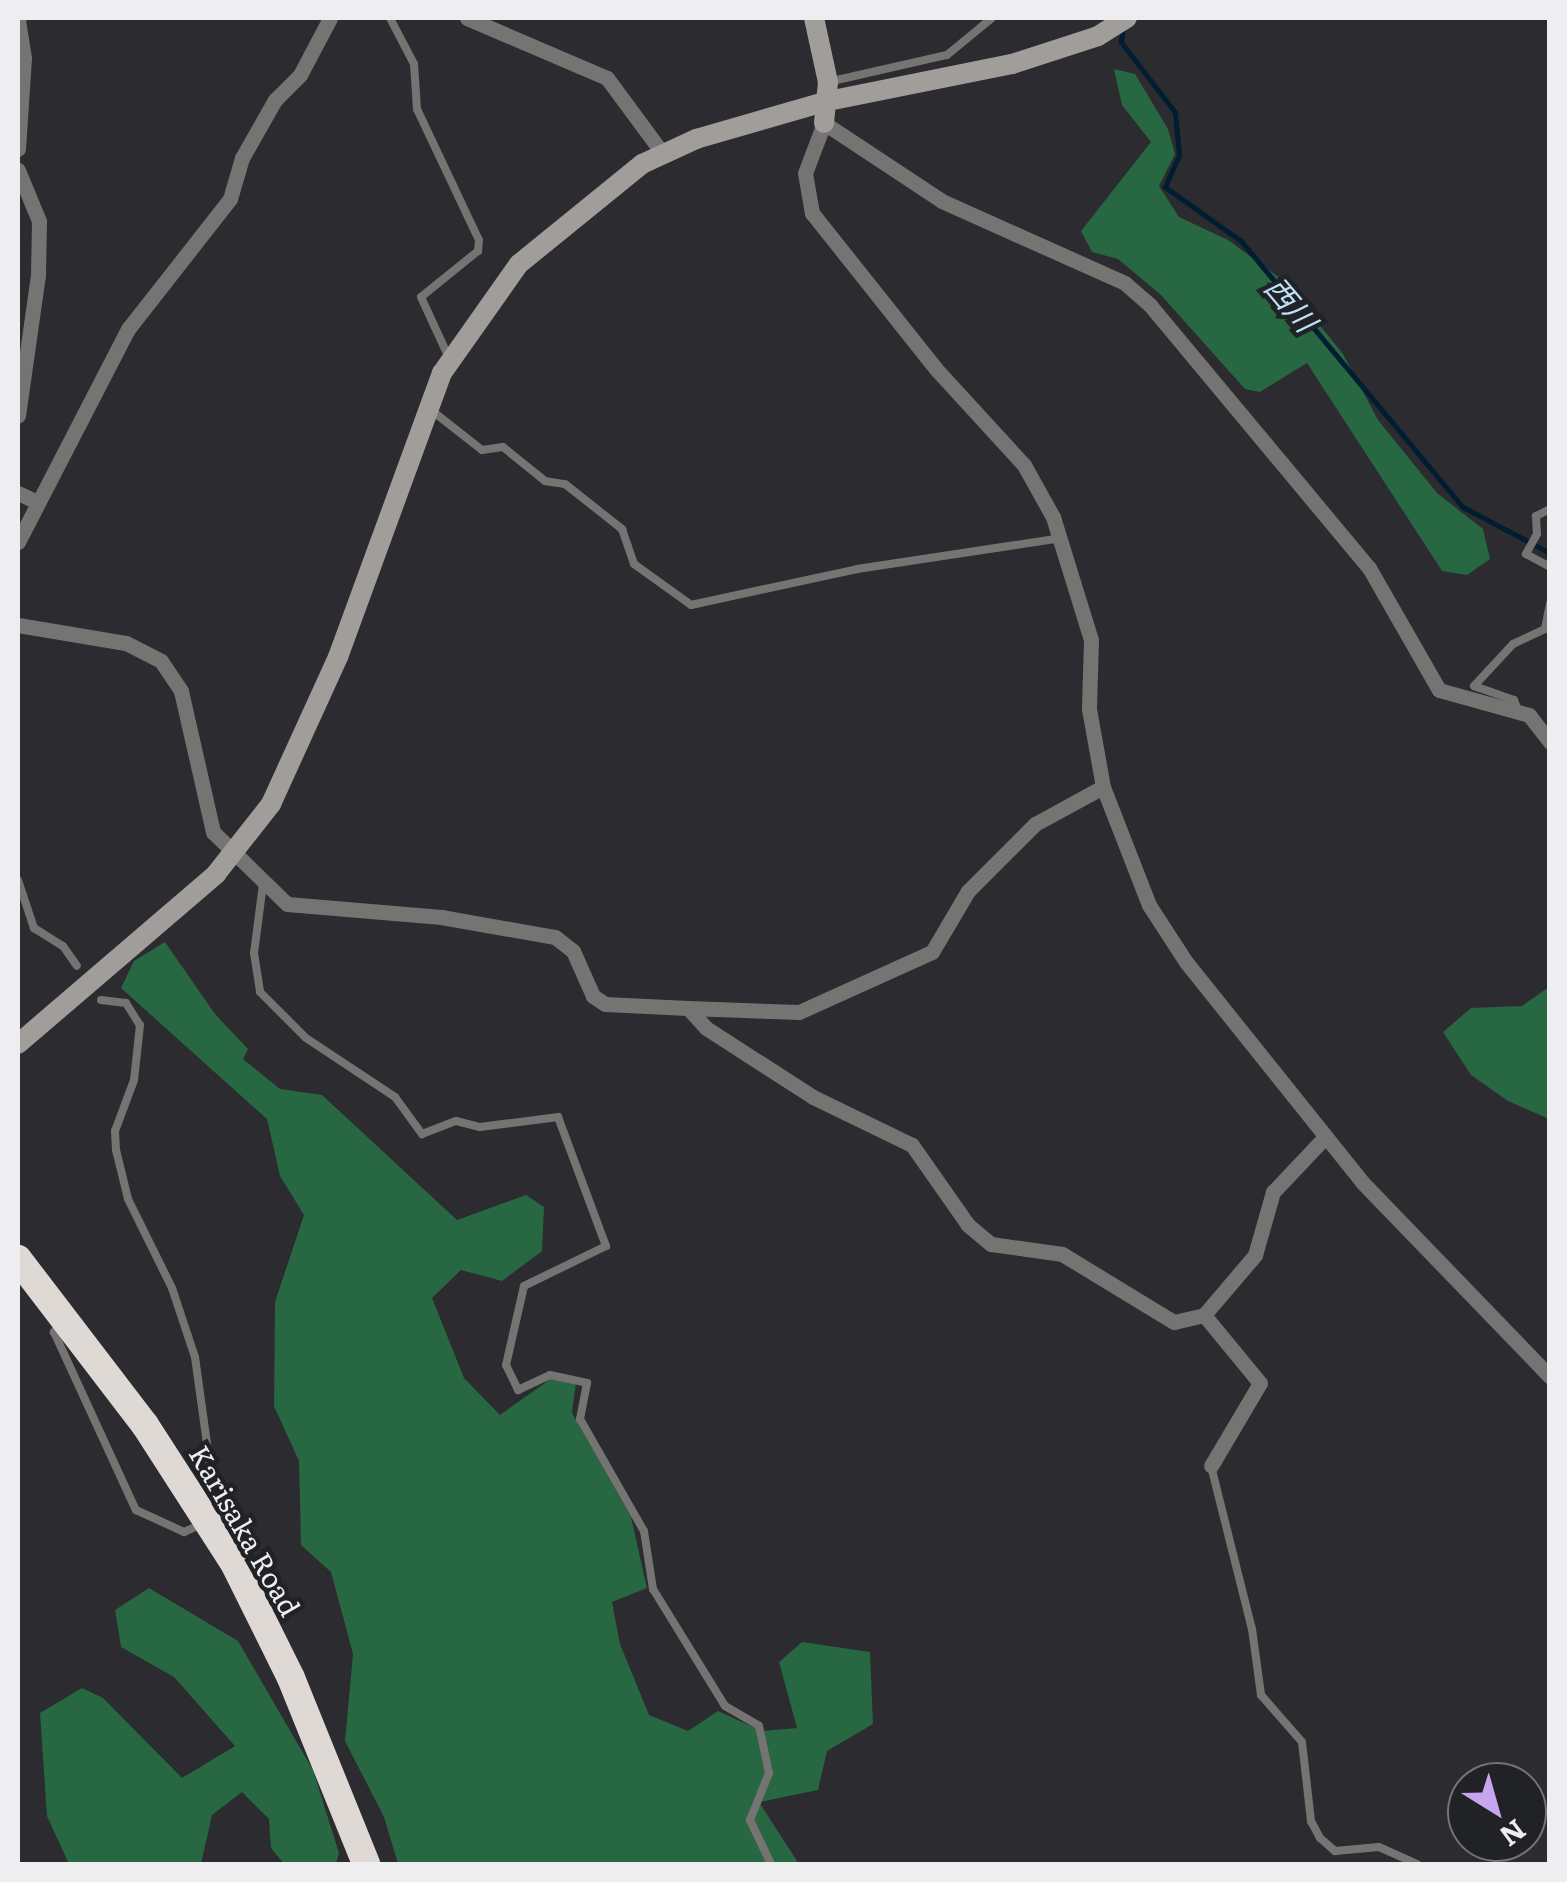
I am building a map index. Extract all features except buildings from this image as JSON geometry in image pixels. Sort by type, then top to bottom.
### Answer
[{"type":"highway","name":"Karisaka Road","points":[[18,1259],[65,1318],[206,1516],[291,1678],[366,1864]]},
{"type":"street","points":[[18,542],[128,329],[230,199],[242,158],[274,100],[300,75],[330,18]]},
{"type":"street","points":[[467,18],[607,78],[645,121],[663,154]]},
{"type":"street","points":[[814,18],[828,91],[824,123],[805,173],[812,213],[936,369],[1024,465],[1062,538],[1091,640],[1089,709],[1102,788],[1149,905],[1324,1138],[1550,1378]]},
{"type":"street","points":[[18,1044],[233,855],[272,804],[303,743],[448,358],[519,264],[586,205],[663,154],[828,91],[1012,64],[1098,36],[1127,18]]},
{"type":"street","points":[[18,20],[24,58],[18,150]]},
{"type":"street","points":[[824,123],[942,202],[1124,283],[1230,394],[1370,568],[1439,690],[1518,710],[1550,742]]},
{"type":"street","points":[[18,170],[39,221],[38,275],[18,416]]},
{"type":"street","points":[[18,493],[37,502]]},
{"type":"street","points":[[18,625],[126,643],[161,661],[181,691],[213,832],[262,884],[297,907],[441,917],[555,938],[573,951],[593,996],[605,1004],[799,1012],[932,952],[968,890],[1035,824],[1102,788]]},
{"type":"street","points":[[688,1008],[706,1028],[814,1096],[912,1145],[968,1225],[991,1244],[1062,1254],[1174,1322],[1204,1315],[1255,1256],[1274,1192],[1324,1138]]},
{"type":"street","points":[[1204,1315],[1260,1383],[1211,1466]]},
{"type":"lane","points":[[390,18],[414,64],[417,109],[479,240],[478,250],[422,297],[448,358]]},
{"type":"lane","points":[[828,91],[946,55],[992,18]]},
{"type":"lane","points":[[430,409],[482,450],[504,447],[545,481],[566,484],[622,529],[634,564],[691,605],[857,569],[1062,538]]},
{"type":"lane","points":[[1550,509],[1536,516],[1537,534],[1526,554],[1550,567]]},
{"type":"lane","points":[[1518,710],[1514,700],[1474,686],[1513,644],[1545,629],[1550,604]]},
{"type":"lane","points":[[18,880],[34,928],[63,946],[77,966]]},
{"type":"lane","points":[[262,884],[254,953],[260,992],[306,1038],[395,1097],[422,1134],[456,1122],[480,1127],[558,1117],[606,1246],[524,1286],[506,1365],[518,1390],[550,1375],[586,1383],[580,1419],[644,1531],[652,1589],[725,1706],[758,1726],[769,1772],[750,1820],[771,1864]]},
{"type":"lane","points":[[65,1318],[54,1332],[136,1510],[184,1532],[206,1516],[214,1494],[195,1356],[172,1288],[128,1199],[116,1150],[115,1131],[134,1080],[140,1024],[126,1002],[101,1000]]},
{"type":"lane","points":[[1211,1466],[1252,1629],[1261,1694],[1302,1742],[1311,1821],[1320,1838],[1335,1851],[1380,1847],[1418,1864]]},
{"type":"green space","points":[[1114,69],[1135,74],[1168,129],[1175,154],[1159,186],[1179,217],[1228,240],[1284,281],[1343,354],[1378,420],[1437,493],[1483,529],[1490,559],[1467,575],[1442,571],[1307,363],[1260,392],[1245,389],[1161,295],[1118,259],[1092,252],[1081,231],[1151,142],[1122,105]]},
{"type":"green space","points":[[165,942],[215,1014],[248,1049],[243,1059],[280,1089],[322,1095],[457,1220],[526,1195],[544,1207],[542,1251],[502,1281],[461,1270],[432,1298],[464,1378],[500,1415],[552,1378],[576,1382],[572,1413],[631,1517],[647,1588],[612,1602],[620,1644],[649,1715],[688,1731],[718,1711],[762,1731],[797,1728],[779,1662],[802,1642],[870,1652],[873,1724],[827,1751],[818,1790],[759,1802],[799,1864],[398,1864],[384,1817],[345,1741],[353,1654],[331,1572],[301,1545],[299,1461],[274,1406],[275,1302],[304,1215],[280,1176],[267,1119],[121,988],[134,961]]},
{"type":"green space","points":[[1549,987],[1549,1119],[1508,1101],[1471,1075],[1443,1032],[1471,1008],[1522,1006]]},
{"type":"green space","points":[[149,1588],[238,1641],[313,1770],[339,1853],[336,1864],[284,1864],[271,1848],[269,1819],[242,1792],[212,1815],[201,1864],[69,1864],[47,1816],[40,1713],[82,1688],[103,1698],[182,1778],[235,1746],[174,1677],[121,1647],[115,1610]]},
{"type":"waterway","name":"西川","points":[[1123,27],[1121,42],[1175,112],[1179,155],[1165,187],[1241,241],[1463,507],[1550,553]]}]
